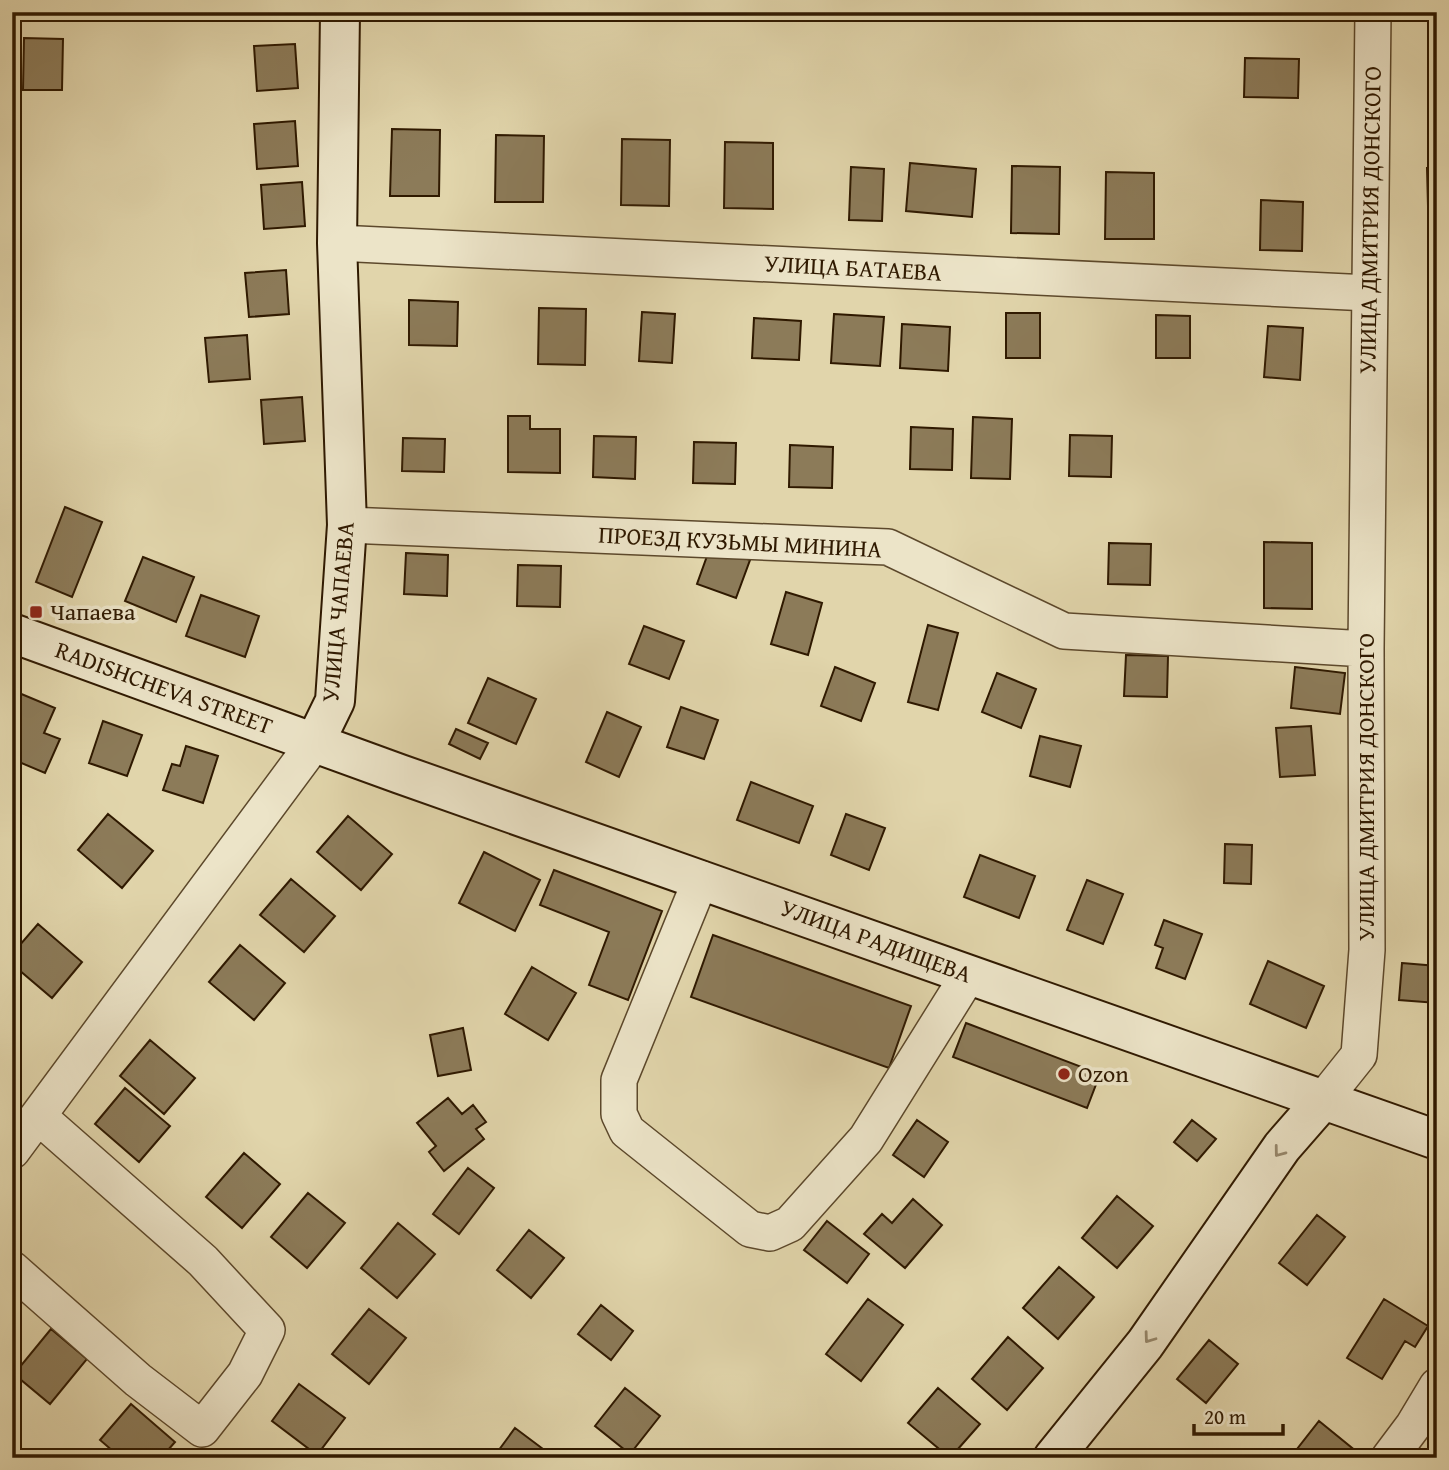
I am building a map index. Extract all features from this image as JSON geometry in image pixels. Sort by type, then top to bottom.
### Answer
[{"type":"main road","name":"УЛИЦА ЧАПАЕВА","points":[[315,742],[335,701],[347,525],[337,243],[340,12]]},
{"type":"main road","name":"RADISHCHEVA STREET","points":[[12,633],[315,742]]},
{"type":"main road","name":"УЛИЦА РАДИЩЕВА","points":[[315,742],[1437,1140]]},
{"type":"main road","name":"УЛИЦА ДМИТРИЯ ДОНСКОГО","points":[[1053,1458],[1145,1344],[1282,1147],[1323,1100]]},
{"type":"street","name":"УЛИЦА ДМИТРИЯ ДОНСКОГО","points":[[1323,1100],[1359,1055],[1367,950],[1366,649],[1373,12]]},
{"type":"street","name":"УЛИЦА БАТАЕВА","points":[[337,243],[1369,293]]},
{"type":"street","name":"ПРОЕЗД КУЗЬМЫ МИНИНА","points":[[347,525],[888,547],[1064,631],[1366,649]]},
{"type":"street","name":"УЛИЦА ЧАПАЕВА","points":[[12,1151],[315,742]]},
{"type":"street","points":[[701,879],[620,1080],[619,1114],[626,1131],[750,1229],[770,1233],[790,1224],[866,1139],[970,974]]},
{"type":"street","points":[[12,1269],[138,1380],[202,1429],[245,1374],[267,1330],[203,1261],[38,1116]]},
{"type":"street","points":[[1389,1458],[1420,1442],[1437,1386]]},
{"type":"building","points":[[24,38],[63,39],[62,90],[23,90]]},
{"type":"building","points":[[295,44],[298,88],[257,91],[254,46]]},
{"type":"building","points":[[1245,58],[1299,59],[1298,98],[1244,97]]},
{"type":"building","points":[[295,121],[298,166],[257,169],[254,124]]},
{"type":"building","points":[[392,129],[440,130],[439,196],[390,196]]},
{"type":"building","points":[[496,135],[544,136],[543,202],[495,202]]},
{"type":"building","points":[[622,139],[670,140],[669,206],[621,205]]},
{"type":"building","points":[[725,142],[773,143],[773,209],[724,208]]},
{"type":"building","points":[[910,163],[976,169],[972,217],[906,211]]},
{"type":"building","points":[[1012,166],[1060,167],[1059,234],[1011,233]]},
{"type":"building","points":[[851,167],[884,169],[882,221],[849,220]]},
{"type":"building","points":[[1427,168],[1437,168],[1437,205],[1428,206]]},
{"type":"building","points":[[1106,172],[1154,173],[1154,239],[1105,239]]},
{"type":"building","points":[[302,182],[305,226],[264,229],[261,185]]},
{"type":"building","points":[[1261,200],[1303,202],[1302,251],[1260,250]]},
{"type":"building","points":[[1430,249],[1437,249],[1437,299],[1433,299]]},
{"type":"building","points":[[286,270],[289,314],[249,317],[245,273]]},
{"type":"building","points":[[409,300],[458,302],[457,346],[409,345]]},
{"type":"building","points":[[539,308],[586,309],[585,365],[538,364]]},
{"type":"building","points":[[642,312],[675,314],[672,363],[639,361]]},
{"type":"building","points":[[1006,313],[1040,313],[1040,358],[1006,358]]},
{"type":"building","points":[[834,314],[884,317],[880,366],[831,363]]},
{"type":"building","points":[[1156,315],[1190,316],[1190,358],[1156,358]]},
{"type":"building","points":[[754,318],[801,321],[799,360],[752,358]]},
{"type":"building","points":[[902,324],[950,327],[948,371],[900,368]]},
{"type":"building","points":[[1268,326],[1303,328],[1300,380],[1264,377]]},
{"type":"building","points":[[247,335],[250,379],[209,382],[205,338]]},
{"type":"building","points":[[302,397],[305,441],[264,444],[261,400]]},
{"type":"building","points":[[508,416],[530,416],[530,429],[560,429],[560,473],[508,472]]},
{"type":"building","points":[[973,417],[1012,419],[1010,479],[971,478]]},
{"type":"building","points":[[911,427],[953,429],[952,470],[910,469]]},
{"type":"building","points":[[1070,435],[1112,436],[1111,477],[1069,476]]},
{"type":"building","points":[[594,436],[636,437],[635,479],[593,477]]},
{"type":"building","points":[[403,438],[445,439],[444,472],[402,471]]},
{"type":"building","points":[[694,442],[736,443],[735,484],[693,483]]},
{"type":"building","points":[[790,445],[833,447],[832,488],[789,487]]},
{"type":"building","points":[[65,507],[102,522],[72,597],[36,582]]},
{"type":"building","points":[[1264,542],[1312,543],[1312,609],[1264,608]]},
{"type":"building","points":[[1109,543],[1151,544],[1150,585],[1108,584]]},
{"type":"building","points":[[711,545],[750,560],[736,598],[697,584]]},
{"type":"building","points":[[406,553],[448,555],[447,596],[404,594]]},
{"type":"building","points":[[143,557],[194,577],[176,622],[125,601]]},
{"type":"building","points":[[518,565],[561,566],[560,607],[517,606]]},
{"type":"building","points":[[786,592],[822,603],[808,655],[771,644]]},
{"type":"building","points":[[201,595],[259,616],[245,657],[186,636]]},
{"type":"building","points":[[928,625],[958,633],[938,710],[908,702]]},
{"type":"building","points":[[644,626],[684,641],[669,679],[629,664]]},
{"type":"building","points":[[1126,655],[1168,656],[1167,697],[1124,696]]},
{"type":"building","points":[[835,667],[875,683],[861,721],[821,706]]},
{"type":"building","points":[[1295,667],[1345,673],[1340,714],[1291,708]]},
{"type":"building","points":[[997,673],[1036,689],[1021,728],[982,712]]},
{"type":"building","points":[[488,678],[536,699],[516,744],[468,723]]},
{"type":"building","points":[[19,693],[55,708],[44,733],[60,739],[45,773],[12,759],[12,707]]},
{"type":"building","points":[[681,707],[718,720],[704,759],[667,747]]},
{"type":"building","points":[[607,712],[641,727],[619,777],[586,762]]},
{"type":"building","points":[[103,721],[142,735],[127,776],[89,763]]},
{"type":"building","points":[[1311,726],[1315,775],[1280,777],[1276,728]]},
{"type":"building","points":[[456,729],[488,743],[480,759],[449,744]]},
{"type":"building","points":[[1040,736],[1081,746],[1070,787],[1030,776]]},
{"type":"building","points":[[186,746],[218,756],[203,803],[163,790],[172,764],[180,766]]},
{"type":"building","points":[[751,782],[813,806],[799,843],[737,820]]},
{"type":"building","points":[[108,814],[153,851],[122,888],[78,850]]},
{"type":"building","points":[[846,814],[885,828],[869,870],[831,855]]},
{"type":"building","points":[[348,816],[392,854],[361,890],[317,852]]},
{"type":"building","points":[[1225,844],[1252,845],[1251,884],[1224,883]]},
{"type":"building","points":[[484,852],[540,880],[515,931],[459,903]]},
{"type":"building","points":[[980,855],[1035,876],[1019,918],[964,897]]},
{"type":"building","points":[[554,870],[662,911],[628,1000],[589,985],[609,932],[540,905]]},
{"type":"building","points":[[291,879],[335,916],[304,952],[260,915]]},
{"type":"building","points":[[1087,880],[1123,894],[1103,944],[1067,930]]},
{"type":"building","points":[[1164,920],[1202,934],[1185,979],[1156,968],[1163,948],[1155,945]]},
{"type":"building","points":[[38,924],[82,962],[52,998],[12,964],[12,954]]},
{"type":"building","points":[[713,935],[911,1006],[889,1068],[691,997]]},
{"type":"building","points":[[240,945],[285,983],[254,1020],[209,982]]},
{"type":"building","points":[[1268,961],[1324,986],[1306,1028],[1250,1004]]},
{"type":"building","points":[[1402,963],[1437,966],[1437,1003],[1399,1000]]},
{"type":"building","points":[[532,967],[576,993],[548,1040],[505,1014]]},
{"type":"building","points":[[966,1023],[1100,1074],[1087,1108],[953,1057]]},
{"type":"building","points":[[463,1028],[471,1070],[438,1076],[430,1035]]},
{"type":"building","points":[[150,1040],[195,1078],[164,1114],[120,1076]]},
{"type":"building","points":[[125,1088],[170,1126],[139,1162],[95,1124]]},
{"type":"building","points":[[448,1098],[462,1114],[473,1105],[486,1122],[476,1129],[484,1139],[444,1171],[429,1152],[436,1146],[417,1123]]},
{"type":"building","points":[[917,1120],[948,1142],[924,1177],[893,1155]]},
{"type":"building","points":[[1192,1120],[1216,1139],[1197,1161],[1174,1142]]},
{"type":"building","points":[[244,1153],[280,1184],[242,1228],[206,1197]]},
{"type":"building","points":[[468,1168],[494,1188],[459,1234],[433,1214]]},
{"type":"building","points":[[308,1193],[345,1223],[307,1268],[271,1237]]},
{"type":"building","points":[[1117,1196],[1153,1226],[1117,1268],[1082,1238]]},
{"type":"building","points":[[913,1199],[942,1225],[905,1268],[864,1234],[882,1214],[892,1223]]},
{"type":"building","points":[[1317,1215],[1345,1237],[1307,1285],[1279,1263]]},
{"type":"building","points":[[827,1221],[869,1254],[847,1283],[804,1250]]},
{"type":"building","points":[[398,1223],[435,1254],[397,1298],[361,1268]]},
{"type":"building","points":[[529,1230],[564,1258],[531,1298],[497,1270]]},
{"type":"building","points":[[1059,1267],[1094,1297],[1058,1339],[1023,1308]]},
{"type":"building","points":[[868,1299],[903,1325],[861,1381],[826,1354]]},
{"type":"building","points":[[1384,1299],[1428,1326],[1415,1347],[1405,1341],[1382,1379],[1347,1358]]},
{"type":"building","points":[[601,1305],[633,1331],[611,1360],[578,1334]]},
{"type":"building","points":[[369,1309],[406,1338],[369,1384],[332,1354]]},
{"type":"building","points":[[51,1329],[87,1359],[50,1404],[14,1374]]},
{"type":"building","points":[[1008,1337],[1043,1368],[1007,1410],[972,1379]]},
{"type":"building","points":[[1209,1340],[1238,1364],[1206,1403],[1177,1379]]},
{"type":"building","points":[[299,1384],[345,1418],[317,1455],[272,1421]]},
{"type":"building","points":[[625,1388],[660,1416],[630,1454],[595,1426]]},
{"type":"building","points":[[938,1388],[980,1424],[950,1458],[908,1423]]},
{"type":"building","points":[[131,1404],[175,1442],[161,1458],[121,1458],[100,1440]]},
{"type":"building","points":[[1319,1421],[1357,1452],[1352,1458],[1290,1458]]},
{"type":"building","points":[[515,1428],[555,1458],[493,1458]]},
{"type":"place","name":"Чапаева","points":[[36,612]]},
{"type":"place","name":"Ozon","points":[[1064,1074]]}]
